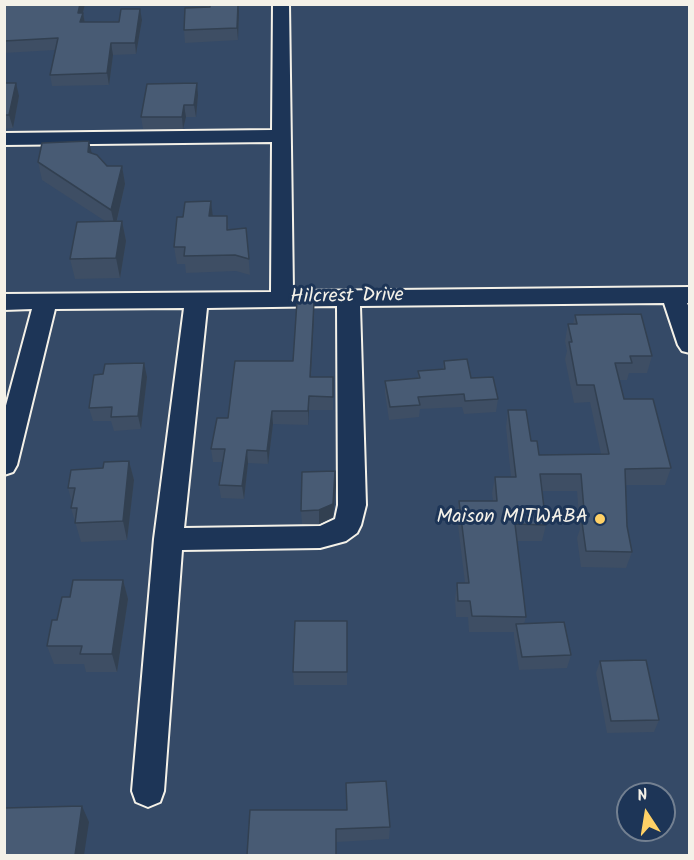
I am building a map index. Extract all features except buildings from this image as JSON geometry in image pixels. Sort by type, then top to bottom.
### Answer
[{"type":"street","points":[[281,4],[282,299]]},
{"type":"street","points":[[4,139],[282,136]]},
{"type":"street","points":[[681,295],[690,345]]},
{"type":"street","name":"Hilcrest Drive","points":[[4,302],[681,295]]},
{"type":"street","points":[[168,539],[320,537],[336,533],[347,525],[352,505],[348,299]]},
{"type":"street","points":[[148,791],[168,539],[196,300]]},
{"type":"street","points":[[4,465],[45,302]]},
{"type":"shaded area","points":[[5,5],[689,5],[689,855],[5,856]]},
{"type":"place","name":"Maison MITWABA","points":[[600,519]]}]
